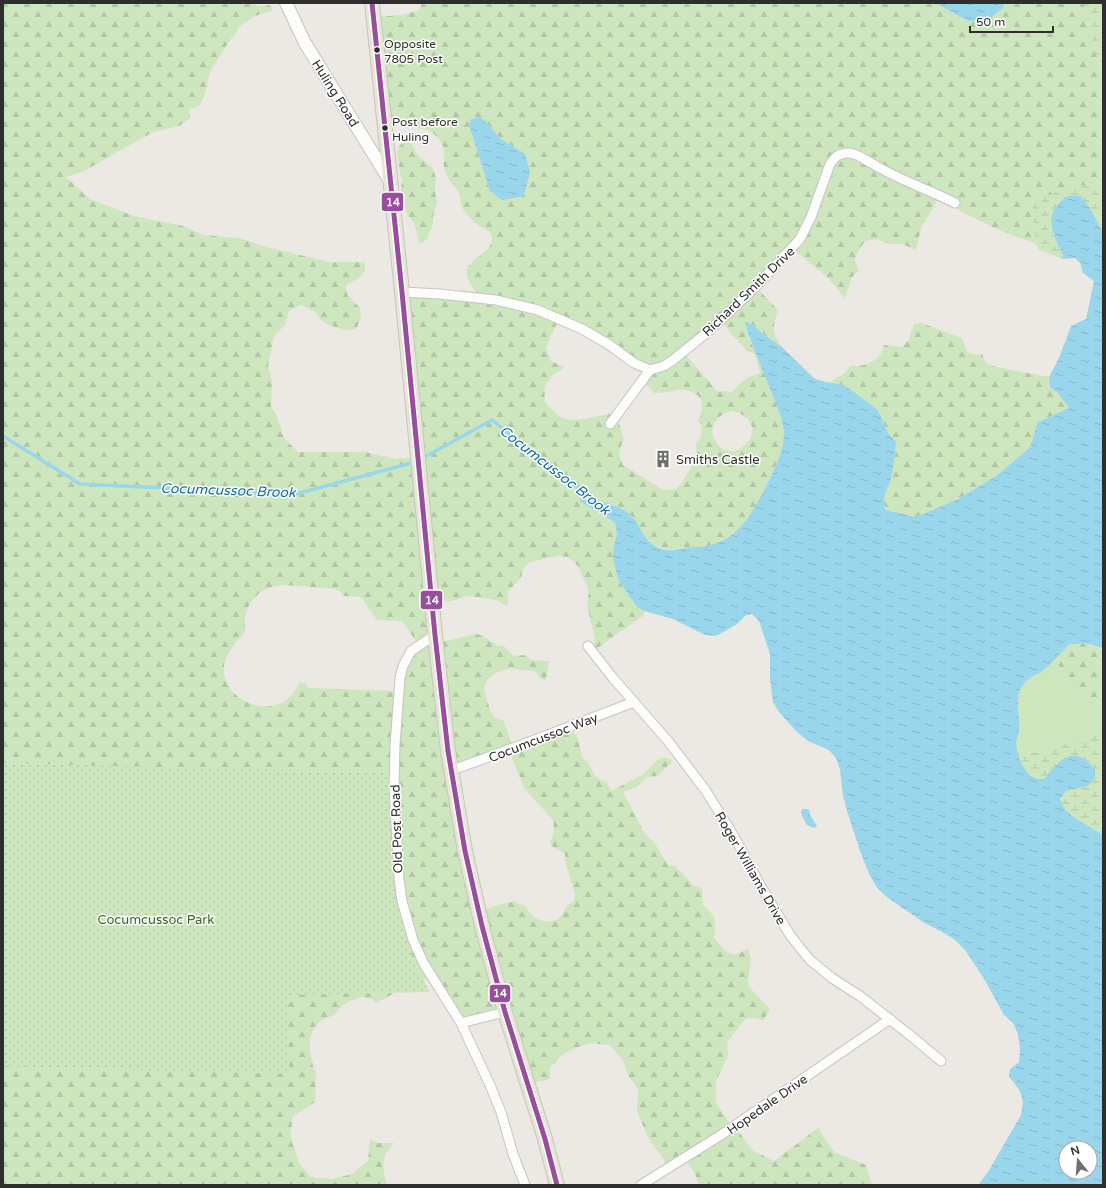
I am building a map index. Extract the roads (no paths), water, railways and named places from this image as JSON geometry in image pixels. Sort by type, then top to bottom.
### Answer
[{"type":"main road","points":[[372,3],[443,713],[465,851],[480,918],[505,1012],[545,1139],[557,1185]]},
{"type":"street","name":"Huling Road","points":[[286,3],[305,43],[390,181]]},
{"type":"street","name":"Richard Smith Drive","points":[[650,370],[664,366],[704,335],[759,283],[800,239],[811,217],[830,164],[835,157],[840,154],[855,154],[887,173],[955,203]]},
{"type":"street","points":[[402,292],[440,294],[496,300],[538,310],[582,329],[608,344],[634,363],[650,370],[610,424]]},
{"type":"street","name":"Old Post Road","points":[[435,635],[411,651],[403,666],[400,678],[395,745],[394,788],[399,879],[405,914],[413,940],[424,964],[461,1023],[490,1085],[501,1112],[525,1185]]},
{"type":"street","name":"Roger Williams Drive","points":[[588,646],[668,741],[706,791],[736,840],[790,935],[810,960],[832,978],[860,996],[890,1019],[941,1061]]},
{"type":"street","name":"Cocumcussoc Way","points":[[452,770],[494,756],[634,702]]},
{"type":"street","points":[[461,1023],[505,1012]]},
{"type":"street","name":"Hopedale Drive","points":[[641,1185],[725,1132],[890,1019]]},
{"type":"water","points":[[935,3],[1005,3],[1003,8],[988,20],[968,21]]},
{"type":"water","points":[[480,117],[501,139],[525,154],[530,172],[524,196],[502,200],[490,191],[469,125],[471,119]]},
{"type":"water","points":[[1069,196],[1081,196],[1090,208],[1103,233],[1103,651],[1102,648],[1085,643],[1068,645],[1056,659],[1025,682],[1018,696],[1019,733],[1016,742],[1017,752],[1021,763],[1027,772],[1035,778],[1044,779],[1058,763],[1067,757],[1072,756],[1082,758],[1095,769],[1095,778],[1088,786],[1066,791],[1060,799],[1065,809],[1072,816],[1103,835],[1103,1185],[978,1185],[988,1172],[1021,1115],[1023,1102],[1020,1091],[1009,1076],[1010,1069],[1019,1062],[1020,1049],[1018,1034],[1013,1023],[1004,1015],[983,977],[965,950],[956,941],[923,922],[888,898],[878,889],[870,876],[860,851],[847,811],[843,796],[840,769],[836,758],[829,750],[808,741],[797,732],[779,712],[773,702],[770,679],[770,654],[759,621],[752,614],[746,615],[737,624],[720,634],[715,636],[705,635],[673,619],[644,611],[637,607],[618,578],[615,567],[613,556],[617,533],[615,523],[581,502],[579,498],[601,501],[621,508],[634,519],[650,543],[662,549],[674,550],[707,546],[719,542],[739,529],[753,510],[773,472],[781,453],[784,433],[779,411],[744,321],[753,325],[783,348],[815,379],[840,384],[850,389],[878,410],[888,433],[896,442],[891,479],[884,497],[885,510],[916,517],[958,499],[996,476],[1030,447],[1038,422],[1069,408],[1058,393],[1050,388],[1049,377],[1059,358],[1071,326],[1086,319],[1094,281],[1083,273],[1080,263],[1075,258],[1062,259],[1064,257],[1051,225],[1053,212],[1060,202]]},
{"type":"water","points":[[803,809],[809,810],[810,815],[817,826],[814,828],[807,825],[802,816],[801,811]]},
{"type":"waterway","name":"Cocumcussoc Brook","points":[[421,459],[492,420],[596,502]]},
{"type":"waterway","name":"Cocumcussoc Brook","points":[[3,436],[80,484],[296,494],[415,462]]},
{"type":"place","name":"Opposite 7805 Post","points":[[377,50]]},
{"type":"place","name":"Post before Huling","points":[[385,128]]},
{"type":"place","name":"Smiths Castle","points":[[663,459]]},
{"type":"park label","name":"Cocumcussoc Park","points":[[156,919]]}]
